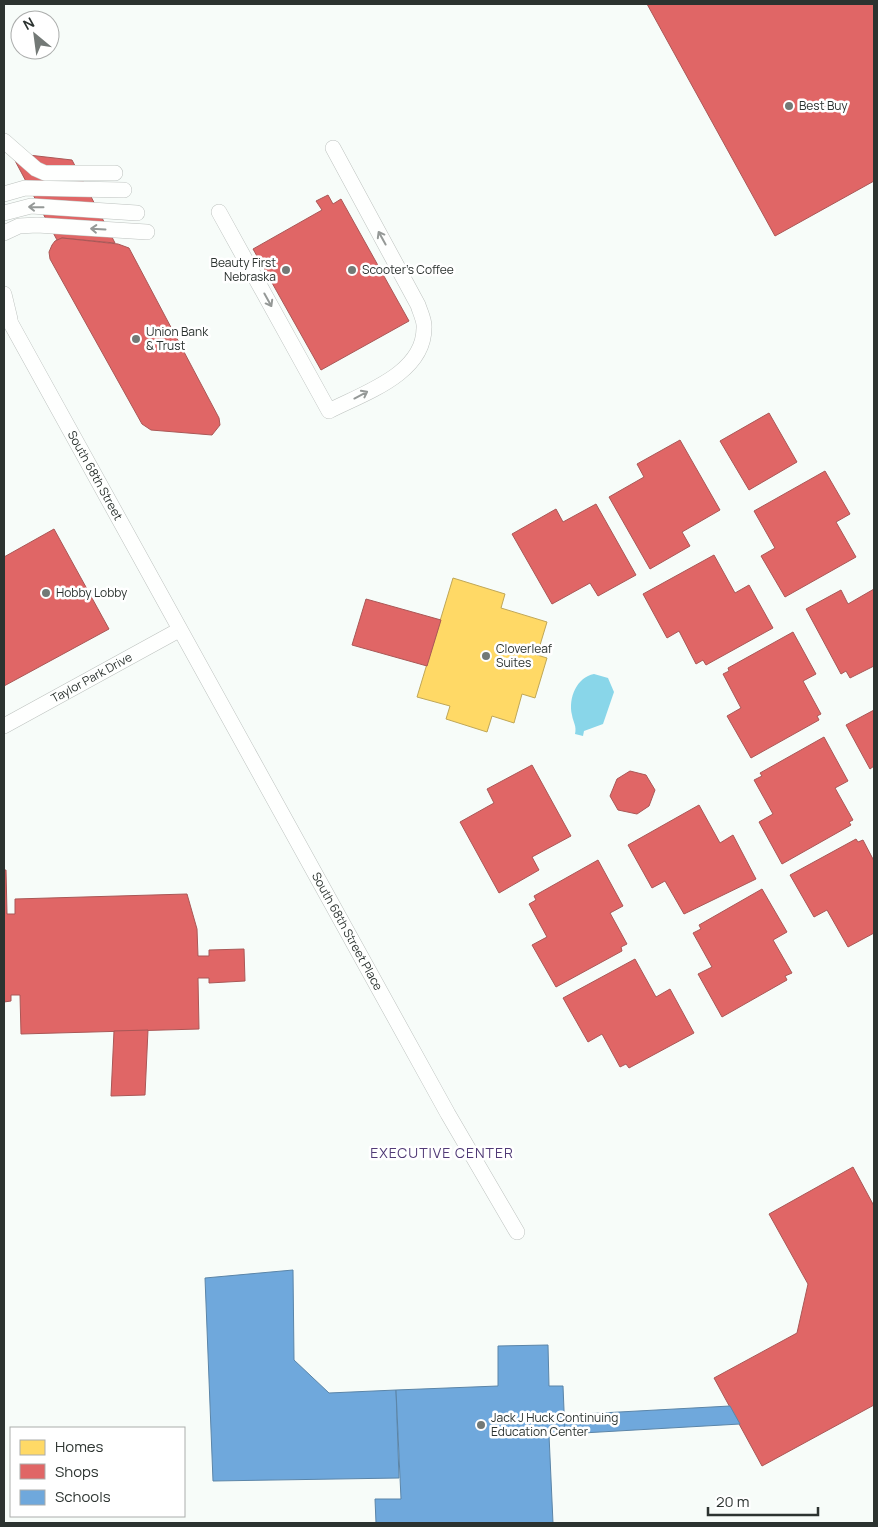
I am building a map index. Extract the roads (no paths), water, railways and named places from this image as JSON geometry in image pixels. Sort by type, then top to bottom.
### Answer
[{"type":"lane","points":[[4,141],[36,170],[45,173],[115,173]]},
{"type":"lane","points":[[219,212],[330,411],[395,376],[417,357],[424,327],[418,305],[333,148]]},
{"type":"lane","points":[[4,194],[25,188],[124,190]]},
{"type":"lane","points":[[4,213],[31,206],[137,214]]},
{"type":"lane","points":[[4,233],[19,226],[37,225],[147,232]]},
{"type":"lane","name":"South 68th Street","points":[[4,294],[7,316],[179,630]]},
{"type":"lane","name":"Taylor Park Drive","points":[[4,726],[179,630]]},
{"type":"lane","name":"South 68th Street Place","points":[[179,630],[448,1114],[517,1232]]},
{"type":"water","points":[[594,674],[608,678],[614,692],[603,724],[584,731],[583,736],[575,734],[576,729],[571,702],[575,689],[583,679]]},
{"type":"place","name":"Best Buy","points":[[789,106]]},
{"type":"place","name":"Beauty First Nebraska","points":[[286,270]]},
{"type":"place","name":"Scooter's Coffee","points":[[352,270]]},
{"type":"place","name":"Union Bank & Trust","points":[[136,339]]},
{"type":"place","name":"Hobby Lobby","points":[[46,593]]},
{"type":"place","name":"Cloverleaf Suites","points":[[486,656]]},
{"type":"place","name":"Jack J Huck Continuing Education Center","points":[[481,1425]]},
{"type":"district","name":"EXECUTIVE CENTER","points":[[442,1153]]}]
